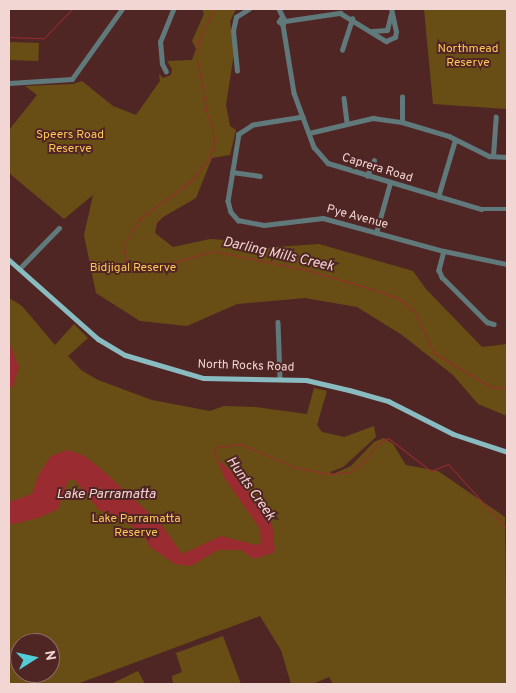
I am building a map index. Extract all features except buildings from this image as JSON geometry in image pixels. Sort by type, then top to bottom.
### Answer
[{"type":"main road","name":"North Rocks Road","points":[[9,260],[98,339],[125,354],[203,378],[280,378],[314,382],[378,398],[453,434],[507,452]]},
{"type":"street","points":[[9,83],[72,80],[122,9]]},
{"type":"street","points":[[166,72],[162,64],[160,42],[174,9]]},
{"type":"street","points":[[237,72],[232,31],[236,17],[249,9]]},
{"type":"street","name":"Caprera Road","points":[[279,9],[283,21],[291,80],[303,117],[318,153],[328,163],[481,209],[507,209]]},
{"type":"street","points":[[283,21],[334,11],[352,19],[383,41],[395,37],[396,30],[391,11]]},
{"type":"street","points":[[371,31],[380,33],[387,30],[391,11]]},
{"type":"street","points":[[342,50],[352,19]]},
{"type":"street","points":[[402,97],[402,122]]},
{"type":"street","points":[[344,98],[348,123]]},
{"type":"street","name":"Pye Avenue","points":[[303,117],[253,125],[243,130],[237,139],[229,207],[234,216],[243,223],[264,225],[323,218],[444,252],[507,264]]},
{"type":"street","points":[[494,156],[496,117]]},
{"type":"street","points":[[309,132],[373,118],[402,122],[494,156],[507,157]]},
{"type":"street","points":[[438,197],[455,140]]},
{"type":"street","points":[[367,176],[374,160]]},
{"type":"street","points":[[232,172],[260,176]]},
{"type":"street","points":[[376,233],[390,183]]},
{"type":"street","points":[[19,269],[59,228]]},
{"type":"street","points":[[444,252],[439,270],[442,277],[487,322],[494,324]]},
{"type":"street","points":[[278,322],[280,378]]},
{"type":"green space","name":"Bidjigal Reserve","points":[[202,9],[236,9],[230,21],[234,53],[226,105],[230,126],[236,130],[230,155],[212,158],[196,198],[163,217],[157,223],[155,233],[173,247],[210,239],[240,241],[261,248],[319,244],[413,271],[426,289],[482,347],[507,344],[507,416],[478,404],[453,375],[402,335],[357,307],[305,298],[237,304],[187,326],[140,321],[96,293],[84,235],[93,195],[64,219],[9,173],[9,130],[37,95],[25,86],[73,84],[82,81],[113,106],[136,115],[160,81],[159,74],[163,78],[171,75],[172,69],[167,61],[192,60],[196,49],[192,41],[204,14]]},
{"type":"green space","name":"Northmead Reserve","points":[[424,9],[507,9],[507,109],[433,104]]},
{"type":"green space","points":[[9,42],[39,43],[38,61],[9,60]]},
{"type":"green space","name":"Lake Parramatta Reserve","points":[[9,298],[22,306],[55,345],[74,324],[88,338],[68,356],[81,370],[98,380],[152,400],[210,411],[224,406],[255,407],[307,414],[314,388],[327,391],[317,425],[322,432],[344,437],[374,426],[376,437],[343,467],[330,472],[333,474],[351,466],[374,442],[384,438],[393,444],[406,465],[438,471],[505,517],[507,684],[333,684],[329,677],[313,684],[291,684],[281,650],[260,616],[77,684],[9,684]]},
{"type":"green space","points":[[223,636],[241,684],[173,684],[172,676],[182,672],[176,653]]},
{"type":"green space","points":[[138,671],[145,684],[111,684]]},
{"type":"water","points":[[9,342],[19,367],[13,387],[9,387]]},
{"type":"water","name":"Lake Parramatta","points":[[67,450],[83,455],[100,468],[161,524],[182,554],[221,536],[256,545],[261,543],[260,529],[224,477],[217,459],[237,476],[272,524],[275,549],[273,553],[254,559],[241,550],[218,550],[191,566],[175,564],[150,547],[142,533],[115,515],[99,510],[74,479],[68,481],[58,509],[38,518],[9,525],[9,502],[32,494],[39,474],[51,456]]},
{"type":"waterway","name":"Darling Mills Creek","points":[[9,37],[44,38],[72,9]]},
{"type":"waterway","name":"Darling Mills Creek","points":[[214,9],[198,40],[197,59],[207,114],[213,129],[214,142],[210,157],[192,180],[139,219],[123,247],[127,265],[133,271],[147,270],[213,251],[307,270],[381,292],[399,299],[414,311],[434,353],[491,387],[507,388]]},
{"type":"waterway","name":"Hunts Creek","points":[[217,459],[214,453],[217,447],[241,444],[294,467],[326,474],[350,472],[364,461],[376,445],[388,438],[431,471],[448,464],[507,529]]},
{"type":"park label","name":"Speers Road Reserve","points":[[70,143]]}]
